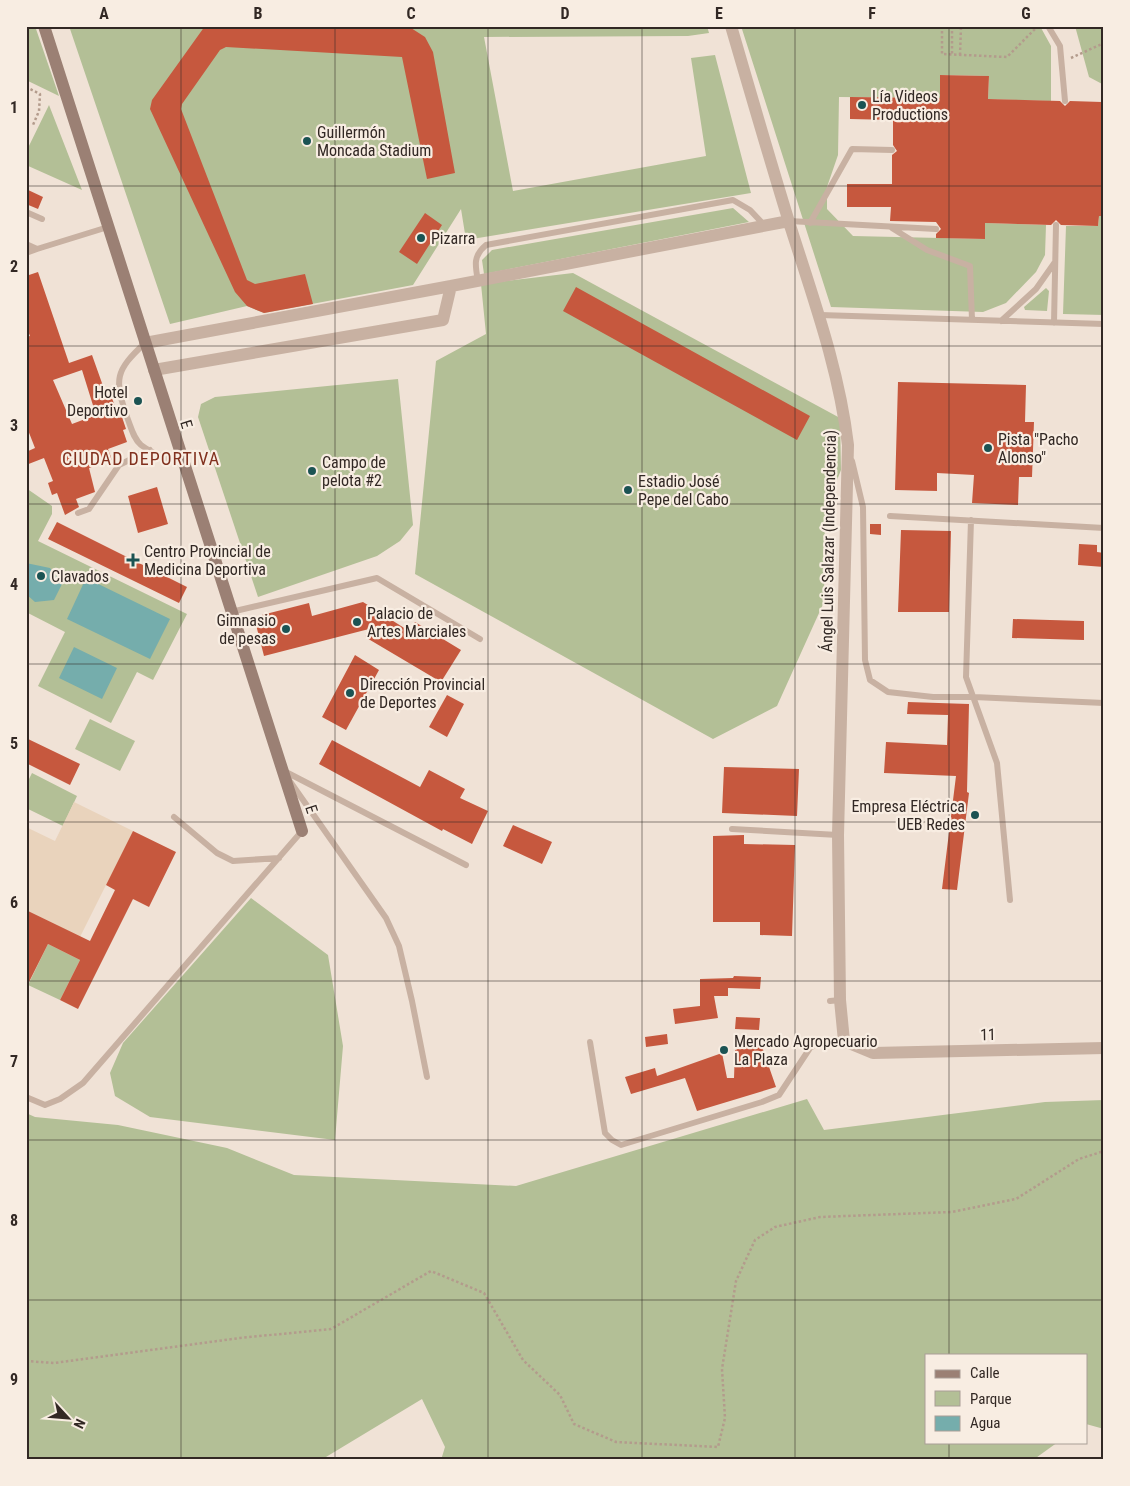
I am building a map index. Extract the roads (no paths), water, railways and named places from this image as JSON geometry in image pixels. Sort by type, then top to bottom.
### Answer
[{"type":"street","name":"E","points":[[44,26],[183,465],[302,831]]},
{"type":"street","name":"Ángel Luis Salazar (Independencia)","points":[[731,26],[789,221],[820,315],[845,417],[848,445],[835,1000],[844,1041]]},
{"type":"street","points":[[145,343],[789,221]]},
{"type":"street","points":[[154,370],[443,320],[451,286]]},
{"type":"street","name":"11","points":[[844,1041],[874,1053],[1104,1048]]},
{"type":"lane","points":[[1048,26],[1060,46],[1065,101]]},
{"type":"lane","points":[[810,223],[852,149],[892,150]]},
{"type":"lane","points":[[478,281],[475,262],[477,252],[486,245],[599,222],[733,200],[750,210],[765,226]]},
{"type":"lane","points":[[26,212],[42,219]]},
{"type":"lane","points":[[789,221],[936,230]]},
{"type":"lane","points":[[1054,322],[1056,225]]},
{"type":"lane","points":[[26,253],[108,227]]},
{"type":"lane","points":[[891,228],[927,250],[970,266],[972,320]]},
{"type":"lane","points":[[26,244],[37,248]]},
{"type":"lane","points":[[1000,321],[1036,289],[1056,261]]},
{"type":"lane","points":[[820,315],[1104,324]]},
{"type":"lane","points":[[145,343],[128,359],[122,368],[118,391],[135,439],[150,450],[183,465]]},
{"type":"lane","points":[[848,445],[863,507],[865,660],[870,680],[888,692],[932,697],[1104,703]]},
{"type":"lane","points":[[78,514],[89,509],[119,465],[150,450]]},
{"type":"lane","points":[[890,516],[1104,528]]},
{"type":"lane","points":[[971,520],[966,677],[997,763],[1010,900]]},
{"type":"lane","points":[[232,612],[378,578],[480,639]]},
{"type":"lane","points":[[282,771],[466,865]]},
{"type":"lane","points":[[282,771],[312,810],[360,884],[386,918],[401,955],[427,1077]]},
{"type":"lane","points":[[174,817],[217,853],[233,861],[279,858]]},
{"type":"lane","points":[[732,828],[838,835]]},
{"type":"lane","points":[[26,1097],[45,1105],[60,1099],[83,1083],[302,831]]},
{"type":"lane","points":[[590,1042],[605,1133],[612,1140],[621,1144],[762,1102],[779,1095],[810,1048],[823,1040],[844,1041]]},
{"type":"water","name":"Clavados","points":[[26,563],[50,568],[62,584],[54,600],[35,602],[26,594]]},
{"type":"water","points":[[86,578],[170,619],[150,659],[67,619]]},
{"type":"water","points":[[74,647],[117,668],[102,699],[59,678]]},
{"type":"place","name":"Lía Videos Productions","points":[[862,105]]},
{"type":"place","name":"Guillermón Moncada Stadium","points":[[307,141]]},
{"type":"place","name":"Pizarra","points":[[421,238]]},
{"type":"place","name":"Hotel Deportivo","points":[[138,401]]},
{"type":"place","name":"Pista \"Pacho Alonso\"","points":[[988,448]]},
{"type":"place","name":"Campo de pelota #2","points":[[312,471]]},
{"type":"place","name":"Estadio José Pepe del Cabo","points":[[628,490]]},
{"type":"place","name":"Centro Provincial de Medicina Deportiva","points":[[133,560]]},
{"type":"place","name":"Clavados","points":[[41,576]]},
{"type":"place","name":"Palacio de Artes Marciales","points":[[357,622]]},
{"type":"place","name":"Gimnasio de pesas","points":[[286,629]]},
{"type":"place","name":"Dirección Provincial de Deportes","points":[[350,693]]},
{"type":"place","name":"Empresa Eléctrica UEB Redes","points":[[975,815]]},
{"type":"place","name":"Mercado Agropecuario La Plaza","points":[[724,1050]]},
{"type":"district","name":"CIUDAD DEPORTIVA","points":[[141,459]]}]
